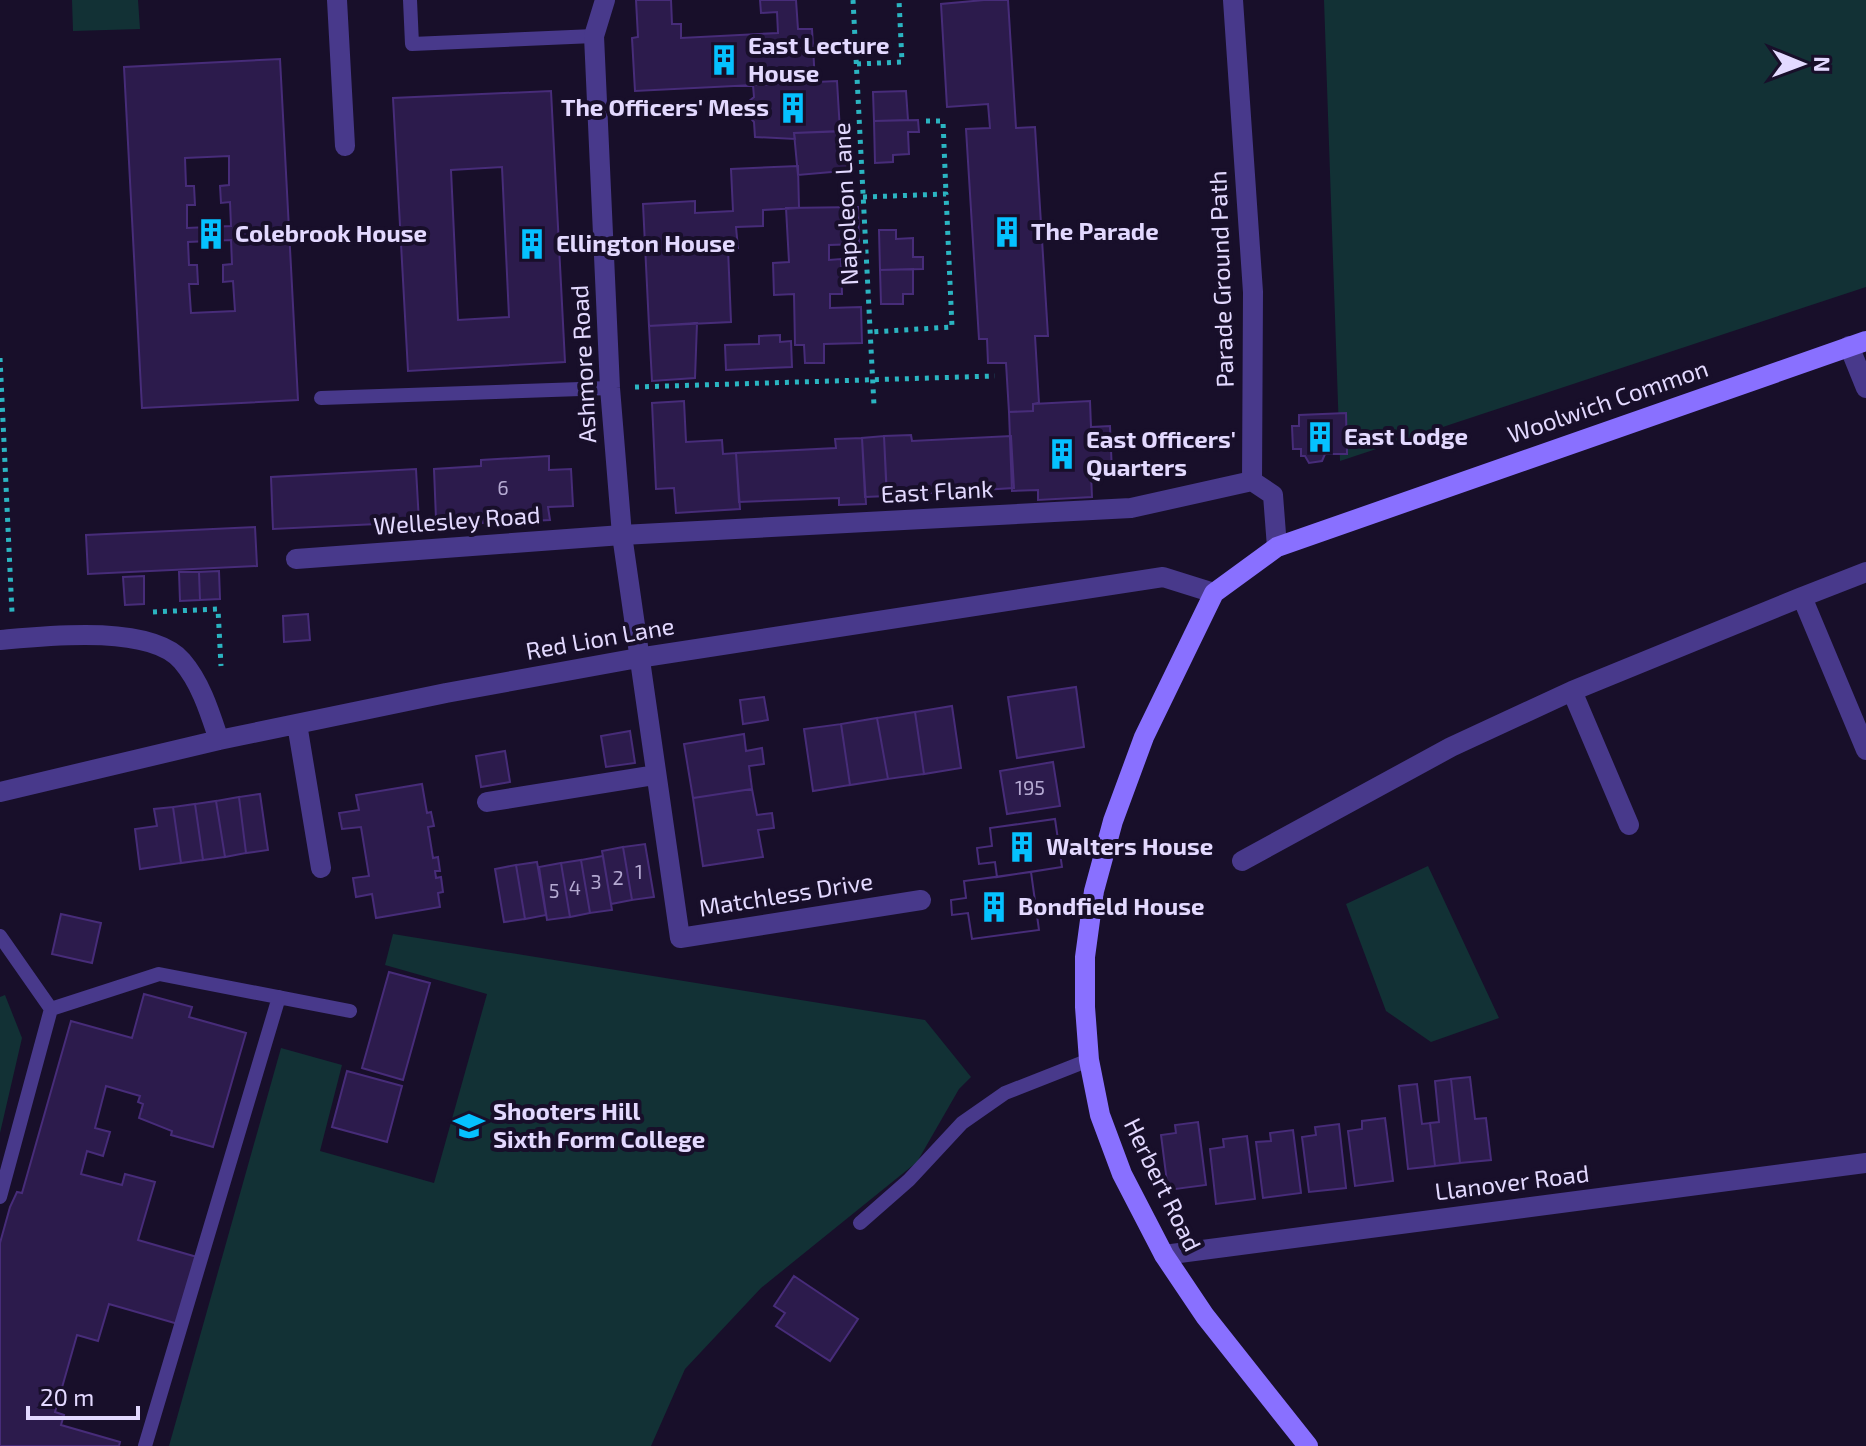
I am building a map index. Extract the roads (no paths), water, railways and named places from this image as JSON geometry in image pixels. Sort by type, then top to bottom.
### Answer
[{"type":"street","points":[[337,0],[345,146]]},
{"type":"street","name":"Ashmore Road","points":[[605,0],[594,36],[610,388],[622,535],[638,658]]},
{"type":"street","name":"Parade Ground Path","points":[[1233,0],[1253,292],[1252,481]]},
{"type":"street","name":"Woolwich Common","points":[[1214,593],[1277,547],[1858,343],[1866,388]]},
{"type":"street","points":[[1252,481],[1273,495],[1277,547]]},
{"type":"street","name":"East Flank","points":[[622,535],[1131,508],[1252,481]]},
{"type":"street","name":"Wellesley Road","points":[[296,559],[622,535]]},
{"type":"street","points":[[1242,861],[1451,747],[1572,691],[1866,572]]},
{"type":"street","name":"Red Lion Lane","points":[[0,792],[219,740],[638,658],[1163,577],[1214,593]]},
{"type":"street","name":"Herbert Road","points":[[1214,593],[1144,737],[1113,821],[1094,891],[1085,957],[1089,1060],[1100,1115],[1122,1174],[1164,1255],[1205,1316],[1308,1446]]},
{"type":"street","points":[[1802,597],[1866,750]]},
{"type":"street","points":[[0,640],[120,637],[155,643],[181,659],[204,699],[219,740]]},
{"type":"street","name":"Matchless Drive","points":[[638,658],[680,938],[921,900]]},
{"type":"street","points":[[1572,691],[1629,825]]},
{"type":"street","points":[[297,724],[321,868]]},
{"type":"street","points":[[487,802],[655,775]]},
{"type":"street","name":"Llanover Road","points":[[1164,1255],[1866,1163]]},
{"type":"lane","points":[[410,0],[412,44],[594,36]]},
{"type":"lane","points":[[321,398],[610,388]]},
{"type":"lane","points":[[0,936],[51,1009]]},
{"type":"lane","points":[[51,1009],[159,974],[350,1011]]},
{"type":"lane","points":[[145,1446],[279,997]]},
{"type":"lane","points":[[0,1197],[51,1009]]},
{"type":"lane","points":[[860,1223],[909,1180],[962,1123],[1005,1093],[1089,1060]]},
{"type":"place","name":"East Lecture House","points":[[724,60]]},
{"type":"place","name":"The Officers' Mess","points":[[793,108]]},
{"type":"place","name":"The Parade","points":[[1007,232]]},
{"type":"place","name":"Colebrook House","points":[[211,234]]},
{"type":"place","name":"Ellington House","points":[[532,244]]},
{"type":"place","name":"East Lodge","points":[[1320,437]]},
{"type":"place","name":"East Officers' Quarters","points":[[1062,454]]},
{"type":"place","name":"Walters House","points":[[1022,847]]},
{"type":"place","name":"Bondfield House","points":[[994,907]]},
{"type":"place","name":"Shooters Hill Sixth Form College","points":[[469,1126]]}]
